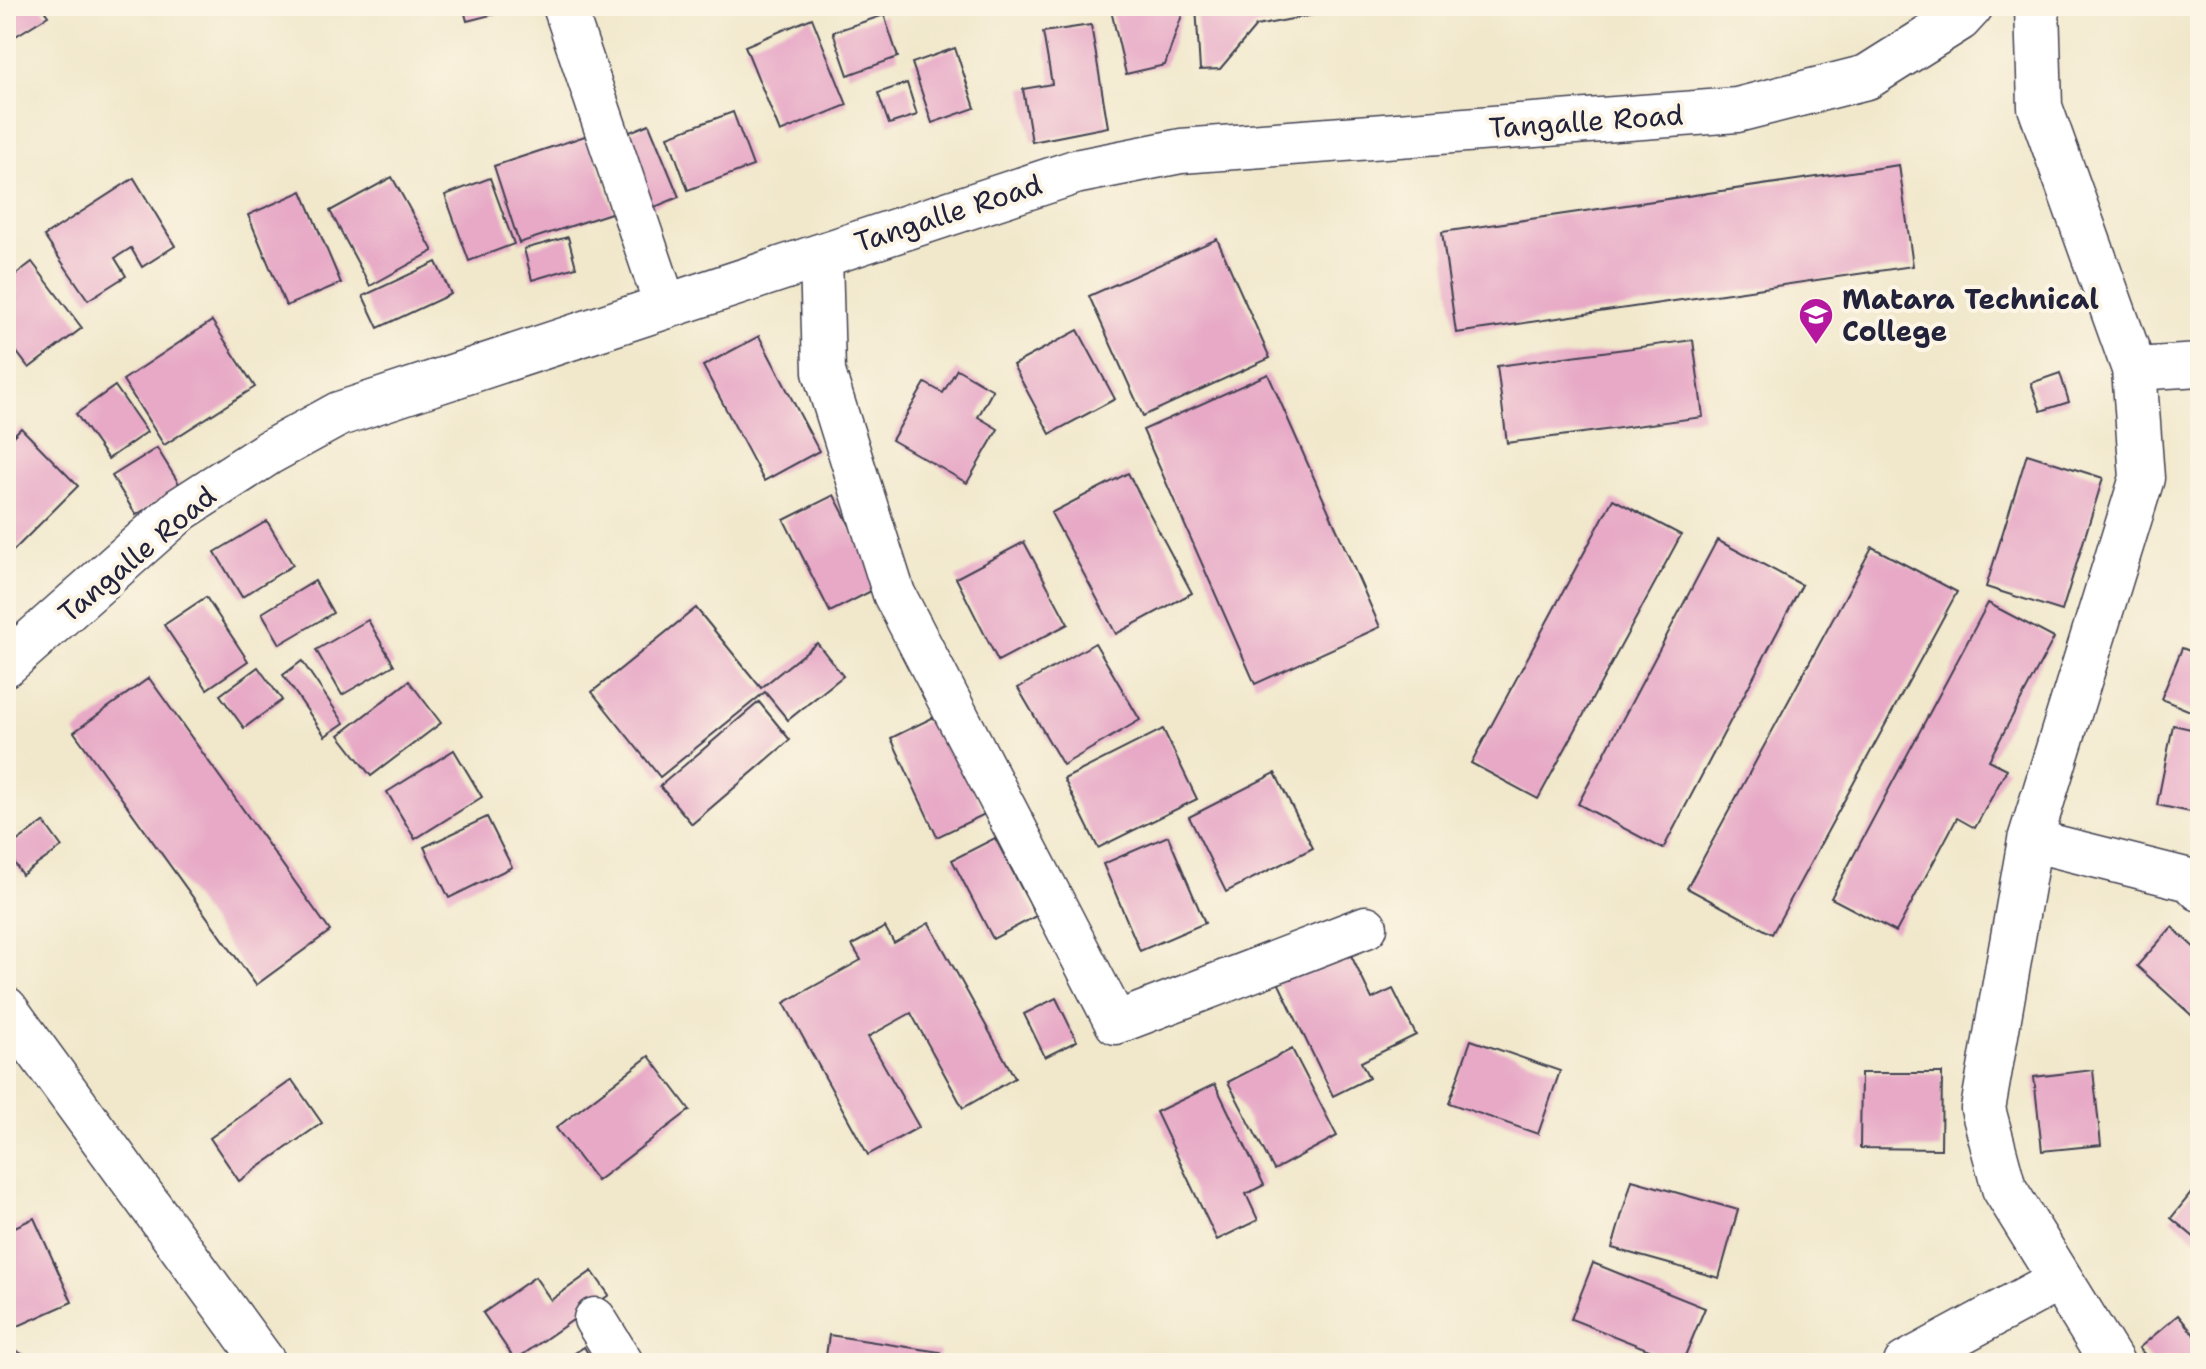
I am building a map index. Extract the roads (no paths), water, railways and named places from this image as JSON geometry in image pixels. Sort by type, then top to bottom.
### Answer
[{"type":"main road","name":"Tangalle Road","points":[[6,664],[181,509],[268,453],[339,414],[1075,172],[1181,151],[1737,110],[1867,77],[1959,19],[1971,6]]},
{"type":"main road","points":[[2037,6],[2040,107],[2134,369],[2142,478],[2030,840],[1983,1109],[2004,1188],[2112,1363]]},
{"type":"street","points":[[564,6],[666,307]]},
{"type":"street","points":[[821,255],[824,372],[894,594],[1116,1023],[1366,927]]},
{"type":"street","points":[[2134,369],[2200,365]]},
{"type":"street","points":[[2030,840],[2190,880],[2200,890]]},
{"type":"street","points":[[6,1008],[265,1363]]},
{"type":"street","points":[[1905,1363],[2059,1280]]},
{"type":"street","points":[[595,1319],[622,1363]]},
{"type":"place","name":"Matara Technical College","points":[[1816,346]]}]
